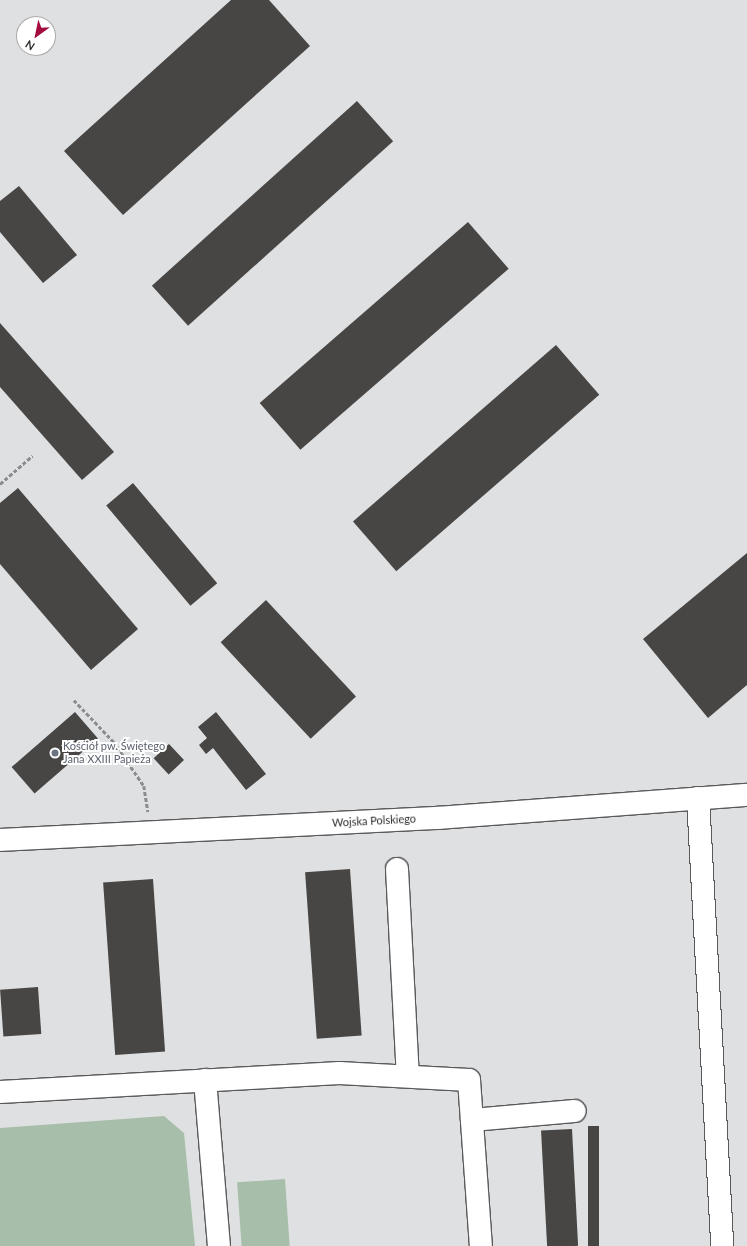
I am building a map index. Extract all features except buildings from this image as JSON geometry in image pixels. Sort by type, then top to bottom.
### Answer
[{"type":"street","name":"Wojska Polskiego","points":[[0,840],[438,818],[747,795]]},
{"type":"street","points":[[698,798],[722,1246]]},
{"type":"street","points":[[398,869],[408,1076]]},
{"type":"street","points":[[0,1092],[340,1072],[469,1080],[480,1246]]},
{"type":"street","points":[[204,1080],[219,1246]]},
{"type":"street","points":[[472,1120],[575,1111]]},
{"type":"path","points":[[0,484],[32,456]]},
{"type":"path","points":[[74,700],[114,742],[144,786],[148,808]]},
{"type":"green space","points":[[164,1116],[184,1133],[195,1246],[0,1246],[0,1128]]},
{"type":"green space","points":[[285,1179],[290,1246],[242,1246],[237,1182]]},
{"type":"place","name":"Kościół pw. Świętego Jana XXIII Papieża","points":[[55,753]]}]
